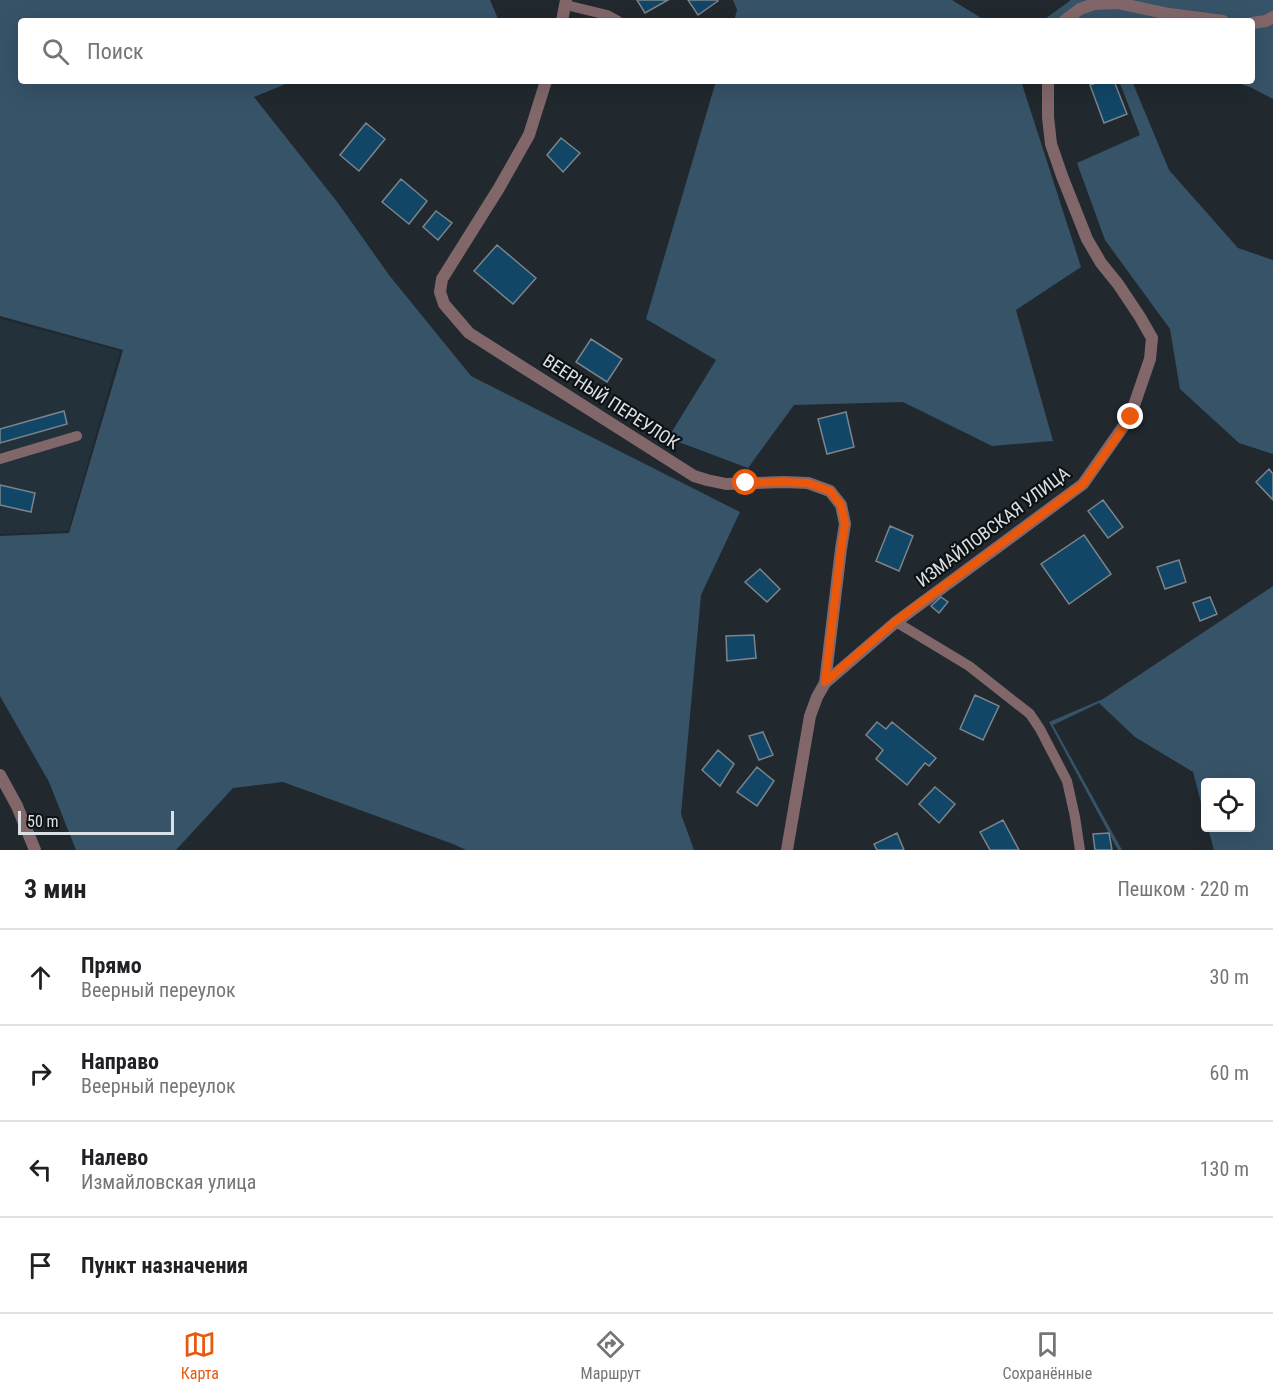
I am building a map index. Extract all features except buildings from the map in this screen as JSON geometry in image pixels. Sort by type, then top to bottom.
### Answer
[{"type":"street","points":[[563,18],[566,3]]},
{"type":"street","points":[[1068,18],[1080,9],[1094,4],[1117,3],[1200,18]]},
{"type":"street","points":[[1255,23],[1273,17]]},
{"type":"street","name":"ВЕЕРНЫЙ ПЕРЕУЛОК","points":[[545,84],[529,135],[442,279],[440,292],[444,304],[469,333],[694,476],[726,484],[808,483],[830,491],[841,505],[845,524],[825,682]]},
{"type":"street","name":"ИЗМАЙЛОВСКАЯ УЛИЦА","points":[[787,850],[810,716],[825,682],[896,621],[1083,484],[1131,417],[1150,359],[1152,338],[1135,308],[1101,263],[1087,239],[1052,144],[1048,117],[1048,84]]},
{"type":"street","points":[[0,775],[17,806],[35,850]]},
{"type":"lane","points":[[566,3],[613,18]]},
{"type":"lane","points":[[0,459],[77,436]]},
{"type":"lane","points":[[896,621],[969,666],[1030,714],[1067,781],[1080,850]]},
{"type":"shaded area","points":[[0,0],[490,0],[498,18],[18,18],[18,84],[286,84],[254,97],[338,203],[389,275],[471,376],[740,512],[701,595],[681,814],[694,850],[466,850],[283,782],[233,788],[176,850],[76,850],[49,782],[0,696],[0,536],[69,533],[123,350],[0,316]]},
{"type":"shaded area","points":[[733,0],[952,0],[981,18],[735,18],[737,10]]},
{"type":"shaded area","points":[[1071,0],[1273,0],[1273,99],[1240,84],[1255,84],[1255,18],[1046,18]]},
{"type":"shaded area","points":[[715,84],[1022,84],[1081,267],[1016,310],[1053,441],[992,446],[903,402],[794,405],[748,468],[668,438],[716,360],[646,319]]},
{"type":"shaded area","points":[[1120,84],[1133,84],[1169,170],[1238,248],[1273,260],[1273,454],[1239,443],[1180,389],[1170,329],[1105,240],[1077,163],[1140,135]]},
{"type":"shaded area","points":[[0,319],[120,351],[68,531],[0,534]]},
{"type":"shaded area","points":[[1273,586],[1273,850],[1214,850],[1209,832],[1255,832],[1255,778],[1201,778],[1201,803],[1193,772],[1135,737],[1099,703],[1053,725],[1122,850],[1118,850],[1049,722],[1103,699]]},
{"type":"route","points":[[746,483],[808,483],[830,491],[841,505],[845,524],[825,682],[896,621],[1083,484],[1131,417]]}]
